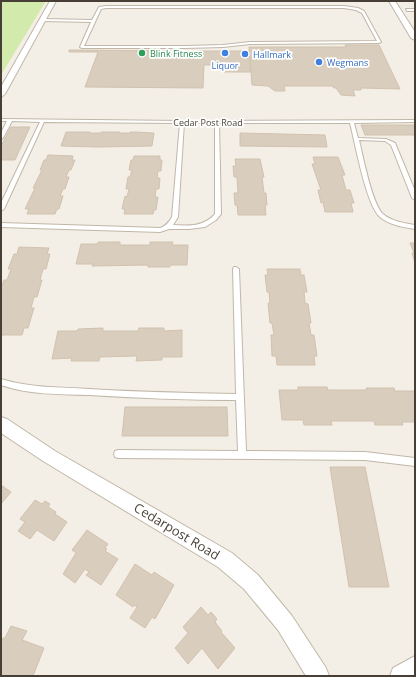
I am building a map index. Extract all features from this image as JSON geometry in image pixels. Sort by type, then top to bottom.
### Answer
[{"type":"street","points":[[1,94],[54,1]]},
{"type":"street","points":[[392,1],[415,38]]},
{"type":"street","points":[[397,10],[405,8],[411,17]]},
{"type":"street","name":"Cedarpost Road","points":[[1,424],[48,456],[225,560],[251,582],[285,623],[318,676]]},
{"type":"street","points":[[401,676],[415,667]]},
{"type":"lane","points":[[222,7],[225,1]]},
{"type":"lane","points":[[234,1],[238,7]]},
{"type":"lane","points":[[222,7],[344,7],[357,9],[362,12],[379,42],[250,43],[185,48],[82,47],[100,8],[222,7]]},
{"type":"lane","points":[[405,8],[415,10]]},
{"type":"lane","points":[[43,20],[93,21]]},
{"type":"lane","name":"Cedar Post Road","points":[[1,120],[182,122],[415,121]]},
{"type":"lane","points":[[1,138],[10,120]]},
{"type":"lane","points":[[1,209],[43,120]]},
{"type":"lane","points":[[169,227],[175,217],[182,122]]},
{"type":"lane","points":[[1,225],[160,230],[169,227],[191,228],[208,223],[215,219],[218,214],[217,122]]},
{"type":"lane","points":[[352,122],[372,199],[379,213],[384,218],[415,227]]},
{"type":"lane","points":[[357,139],[386,140],[392,144],[415,198]]},
{"type":"lane","points":[[236,269],[242,454]]},
{"type":"lane","points":[[1,382],[12,386],[51,391],[159,396],[240,397]]},
{"type":"lane","points":[[118,454],[365,456],[415,462]]},
{"type":"green space","points":[[1,1],[46,1],[1,75]]},
{"type":"building","name":"Wegmans","points":[[345,45],[379,45],[400,89],[361,88],[361,90],[353,90],[355,96],[341,95],[336,88],[332,86],[284,86],[285,91],[275,91],[268,86],[252,85],[249,47],[346,47]]},
{"type":"building","points":[[69,50],[183,52],[249,51],[251,72],[222,72],[222,65],[204,65],[203,88],[85,87],[98,52],[69,52]]},
{"type":"building","points":[[361,125],[415,125],[415,135],[365,135]]},
{"type":"building","points":[[11,127],[30,127],[15,160],[1,160],[1,146]]},
{"type":"building","points":[[66,132],[154,133],[152,146],[61,146]]},
{"type":"building","points":[[240,133],[325,135],[327,147],[240,146]]},
{"type":"building","points":[[48,155],[73,156],[72,160],[75,160],[66,177],[69,177],[65,189],[63,189],[60,196],[63,196],[59,209],[57,209],[55,214],[27,214],[29,209],[25,209],[42,170],[40,170],[44,160],[46,160]]},
{"type":"building","points":[[134,156],[160,156],[160,160],[162,160],[161,171],[158,171],[157,178],[160,178],[159,189],[156,189],[155,197],[158,197],[156,210],[154,210],[153,214],[124,214],[125,209],[122,209],[125,196],[127,197],[129,189],[126,189],[128,177],[130,177],[132,170],[129,170],[131,160],[133,160]]},
{"type":"building","points":[[313,157],[338,157],[345,175],[342,175],[346,190],[350,190],[354,203],[351,203],[353,212],[325,212],[318,190],[321,190],[312,164],[315,164]]},
{"type":"building","points":[[235,159],[260,159],[264,177],[262,177],[264,193],[266,193],[266,215],[238,215],[234,193],[238,193],[237,177],[234,177],[233,166],[236,166]]},
{"type":"building","points":[[98,242],[120,242],[120,245],[150,245],[150,242],[173,242],[172,245],[188,245],[187,265],[148,267],[148,265],[92,266],[93,264],[76,264],[81,244],[98,244]]},
{"type":"building","points":[[410,243],[415,243],[415,263],[412,253],[414,253]]},
{"type":"building","points":[[19,247],[49,248],[47,254],[50,254],[46,269],[43,269],[40,280],[42,280],[37,297],[34,297],[31,308],[34,308],[28,328],[24,328],[22,335],[1,335],[1,288],[4,280],[7,280],[11,269],[8,269],[14,254],[17,254]]},
{"type":"building","points":[[267,269],[300,269],[301,275],[304,275],[307,292],[304,292],[305,303],[308,304],[311,335],[314,335],[317,356],[314,356],[315,365],[277,365],[276,356],[272,356],[271,335],[274,335],[272,323],[270,323],[268,303],[270,303],[269,292],[267,292],[265,275],[268,275]]},
{"type":"building","points":[[103,328],[103,331],[138,331],[139,328],[164,328],[164,331],[182,330],[182,357],[162,357],[162,360],[136,361],[137,356],[100,357],[99,361],[71,361],[72,358],[52,359],[58,331],[77,331],[78,329]]},
{"type":"building","points":[[298,387],[327,387],[328,390],[394,388],[395,391],[415,391],[415,422],[402,422],[403,425],[375,425],[374,421],[331,421],[332,425],[304,425],[303,420],[282,420],[279,390],[298,390]]},
{"type":"building","points":[[125,407],[227,407],[228,436],[122,436]]},
{"type":"building","points":[[330,467],[365,467],[389,587],[349,587]]},
{"type":"building","points":[[1,485],[11,492],[1,504]]},
{"type":"building","points":[[35,500],[42,504],[45,501],[50,504],[48,507],[67,522],[54,541],[37,530],[30,539],[18,531],[25,522],[20,519]]},
{"type":"building","points":[[87,530],[108,544],[105,551],[118,559],[101,585],[86,575],[89,572],[85,569],[75,583],[63,574],[76,553],[72,550]]},
{"type":"building","points":[[135,564],[152,575],[154,572],[174,585],[155,619],[152,617],[145,628],[130,618],[137,607],[134,605],[133,607],[116,595]]},
{"type":"building","points":[[201,607],[208,615],[211,612],[217,619],[215,622],[222,631],[221,632],[235,648],[218,669],[202,648],[188,664],[175,648],[188,633],[183,627]]},
{"type":"building","points":[[11,626],[27,631],[22,640],[44,648],[33,676],[1,676],[1,643]]},
{"type":"place","name":"Blink Fitness","points":[[142,53]]},
{"type":"place","name":"Liquor","points":[[225,53]]},
{"type":"place","name":"Hallmark","points":[[245,54]]},
{"type":"place","name":"Wegmans","points":[[319,62]]}]
